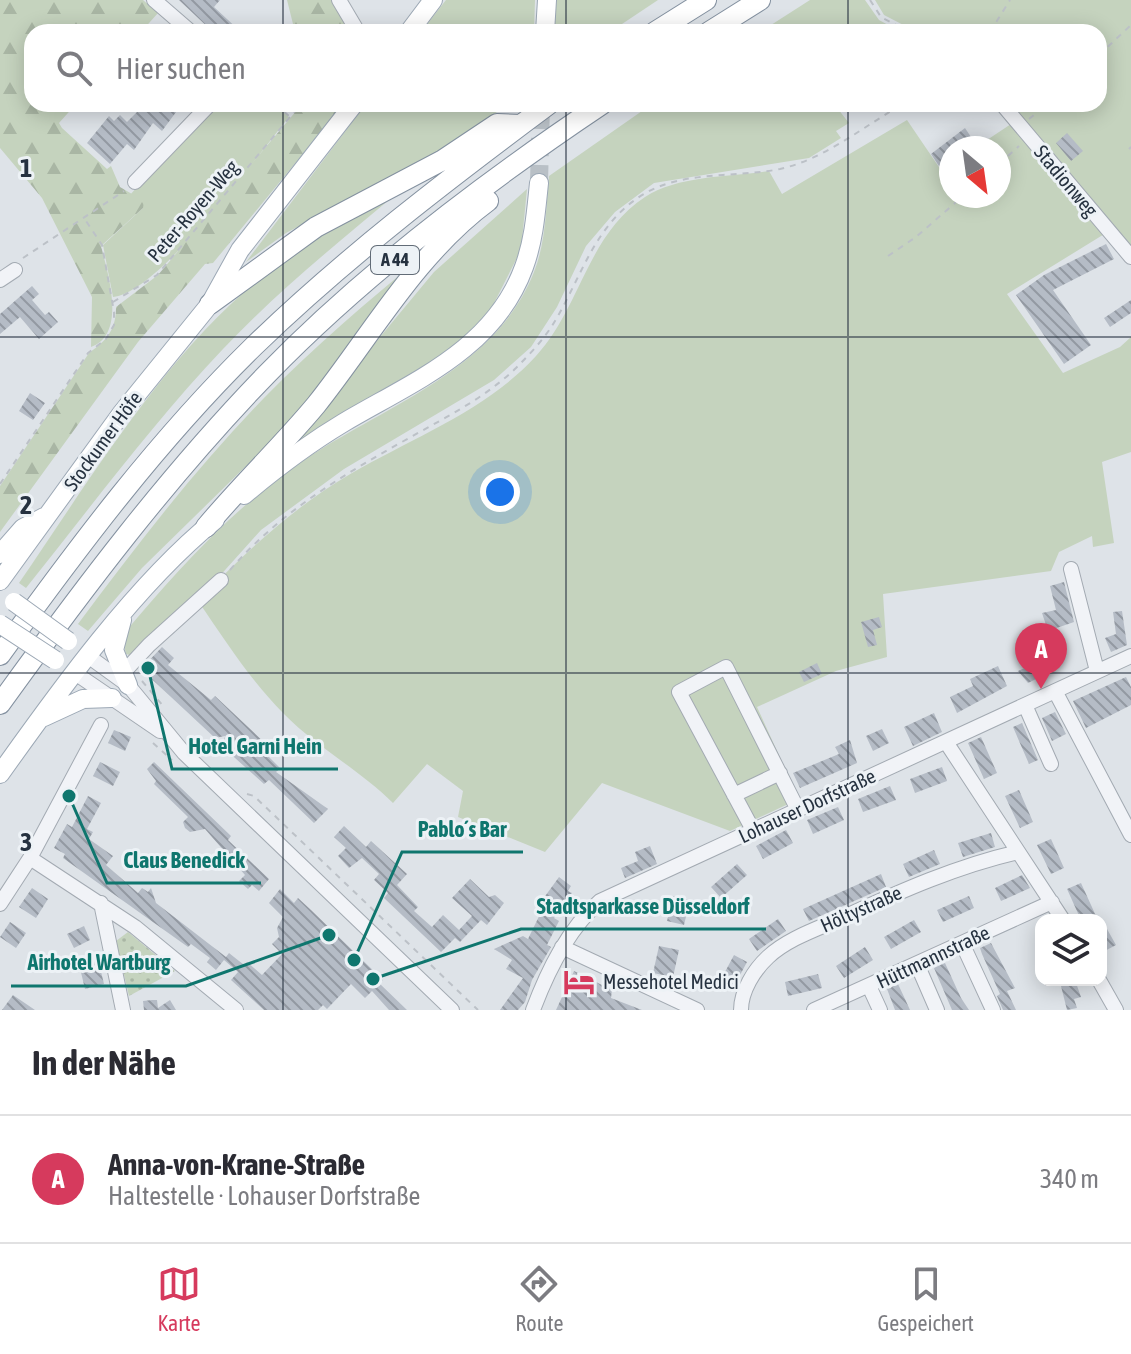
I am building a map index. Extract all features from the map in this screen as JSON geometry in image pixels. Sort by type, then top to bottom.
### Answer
[{"type":"highway","points":[[668,24],[706,0]]},
{"type":"highway","points":[[722,24],[760,0]]},
{"type":"highway","name":"A 44","points":[[0,655],[150,459],[254,346],[377,236],[538,112]]},
{"type":"highway","name":"A 44","points":[[0,704],[161,491],[268,373],[423,236],[591,112]]},
{"type":"highway","points":[[206,527],[316,405],[399,291],[432,253],[480,208],[563,142],[593,112]]},
{"type":"highway","points":[[210,304],[316,227],[443,160],[497,124],[521,125]]},
{"type":"main road","points":[[415,24],[433,0]]},
{"type":"main road","points":[[546,24],[547,0]]},
{"type":"main road","name":"Stockumer Höfe","points":[[0,581],[121,414],[210,304],[240,250],[348,112]]},
{"type":"main road","points":[[0,774],[88,656],[206,527],[305,448],[436,371],[479,336],[497,316],[523,270],[535,220],[539,183]]},
{"type":"main road","points":[[0,554],[23,528],[49,513]]},
{"type":"main road","points":[[7,597],[88,656]]},
{"type":"main road","points":[[124,615],[114,650],[126,679]]},
{"type":"main road","points":[[0,624],[75,673]]},
{"type":"main road","points":[[38,720],[83,699],[112,698]]},
{"type":"street","points":[[154,0],[182,24]]},
{"type":"street","points":[[339,0],[353,24]]},
{"type":"street","points":[[135,182],[202,112]]},
{"type":"street","name":"Stadionweg","points":[[1008,112],[1131,257]]},
{"type":"street","points":[[0,280],[15,270]]},
{"type":"street","points":[[1071,569],[1097,671]]},
{"type":"street","points":[[126,679],[149,645],[221,580]]},
{"type":"street","points":[[88,656],[126,679],[167,735],[445,1007]]},
{"type":"street","name":"Lohauser Dorfstraße","points":[[533,1010],[562,947],[580,920],[600,901],[1055,691],[1077,674],[1097,671],[1131,656]]},
{"type":"street","points":[[753,830],[679,692],[726,667],[798,810]]},
{"type":"street","points":[[75,673],[167,735]]},
{"type":"street","points":[[1055,691],[1131,835]]},
{"type":"street","points":[[1025,705],[1051,764]]},
{"type":"street","points":[[0,904],[30,858],[101,725]]},
{"type":"street","points":[[946,742],[1059,914]]},
{"type":"street","points":[[734,795],[780,773]]},
{"type":"street","name":"Höltystraße","points":[[741,1010],[741,998],[769,956],[800,936],[920,883],[983,860],[1018,852]]},
{"type":"street","points":[[30,858],[101,903],[236,1010]]},
{"type":"street","name":"Hüttmannstraße","points":[[820,1009],[1052,902]]},
{"type":"street","points":[[101,903],[123,1010]]},
{"type":"street","points":[[962,943],[993,1010]]},
{"type":"street","points":[[562,947],[697,1010]]},
{"type":"street","points":[[917,964],[937,1010]]},
{"type":"street","points":[[869,986],[880,1010]]},
{"type":"street","points":[[1103,986],[1114,1005],[1131,1008]]},
{"type":"path","points":[[870,0],[881,17],[894,24]]},
{"type":"path","points":[[995,24],[1010,0]]},
{"type":"path","points":[[1107,48],[1131,25]]},
{"type":"path","points":[[284,112],[290,117]]},
{"type":"path","name":"Peter-Royen-Weg","points":[[112,302],[157,275],[294,112]]},
{"type":"path","points":[[221,580],[264,533],[310,497],[471,402],[516,368],[553,325],[593,245],[607,225],[641,195],[674,181],[780,169],[810,160],[890,112]]},
{"type":"path","points":[[1011,149],[1040,112]]},
{"type":"path","points":[[15,270],[14,263],[135,182]]},
{"type":"path","points":[[888,256],[949,208]]},
{"type":"path","points":[[0,484],[88,353],[106,339],[114,325],[102,245],[84,218]]},
{"type":"path","points":[[254,796],[477,1009]]},
{"type":"green space","points":[[0,0],[143,0],[158,13],[148,24],[24,24],[24,112],[69,112],[59,123],[62,128],[107,169],[111,166],[120,187],[144,201],[143,208],[101,246],[110,287],[112,317],[109,330],[102,340],[91,347],[92,297],[42,198],[0,148]]},
{"type":"green space","points":[[287,0],[333,0],[346,24],[293,24]]},
{"type":"green space","points":[[446,0],[535,0],[534,24],[427,24]]},
{"type":"green space","points":[[554,0],[658,0],[622,24],[553,24]]},
{"type":"green space","points":[[810,0],[865,0],[879,20],[886,24],[772,24]]},
{"type":"green space","points":[[875,0],[1131,0],[1131,251],[1016,112],[1107,112],[1107,24],[901,24],[884,15]]},
{"type":"green space","points":[[204,112],[283,112],[289,117],[180,249],[132,290],[113,297],[103,245],[143,208],[143,201],[130,195]]},
{"type":"green space","points":[[295,112],[337,112],[213,263],[205,264],[138,342],[0,532],[0,486],[89,353],[109,334],[116,307],[158,275]]},
{"type":"green space","points":[[360,112],[497,112],[447,148],[286,233],[246,262]]},
{"type":"green space","points":[[641,112],[840,112],[849,123],[836,131],[841,138],[809,158],[654,183],[615,212],[586,246],[557,307],[531,347],[494,380],[344,469],[261,530],[217,579],[133,656],[126,654],[122,636],[181,568],[246,504],[326,446],[430,386],[491,337],[516,307],[538,261],[549,176]]},
{"type":"green space","points":[[907,120],[939,167],[939,208],[1011,208],[1011,136],[993,136],[1014,122],[1106,233],[1007,294],[1063,373],[1120,347],[1131,337],[1131,452],[1102,462],[1114,543],[1093,547],[1092,536],[1059,552],[1051,571],[883,594],[887,657],[836,671],[757,707],[799,799],[730,831],[602,783],[545,852],[458,817],[463,791],[427,764],[393,803],[297,726],[272,701],[198,601],[252,548],[330,487],[473,407],[517,375],[551,337],[610,231],[645,197],[673,184],[769,171],[782,194]]},
{"type":"green space","points":[[527,189],[521,250],[488,315],[457,347],[282,455],[434,272]]},
{"type":"green space","points":[[395,195],[243,328],[146,436],[26,588],[19,583],[134,416],[199,337],[233,302],[285,260],[331,230]]},
{"type":"green space","points":[[424,255],[290,423],[142,568],[88,631],[78,624],[167,508],[239,425],[322,342]]},
{"type":"green space","points":[[128,932],[175,971],[129,996],[116,941]]},
{"type":"building","points":[[179,0],[220,0],[214,7],[232,24],[204,24]]},
{"type":"building","points":[[137,112],[176,112],[162,131],[153,123],[134,150],[127,144],[110,164],[87,143],[109,116],[114,121],[120,115],[127,122]]},
{"type":"building","points":[[965,128],[970,136],[955,136]]},
{"type":"building","points":[[1067,133],[1083,151],[1071,161],[1056,143]]},
{"type":"building","points":[[939,148],[939,166],[931,154]]},
{"type":"building","points":[[1106,244],[1114,259],[1053,290],[1091,345],[1064,364],[1016,295],[1044,275]]},
{"type":"building","points":[[32,286],[39,294],[32,300],[45,315],[49,312],[58,322],[39,339],[20,317],[0,334],[0,314]]},
{"type":"building","points":[[1131,300],[1131,313],[1110,327],[1104,318]]},
{"type":"building","points":[[30,393],[45,403],[33,420],[19,411]]},
{"type":"building","points":[[1064,582],[1074,622],[1048,631],[1042,613],[1056,610],[1050,586]]},
{"type":"building","points":[[1122,611],[1127,645],[1111,652],[1105,638],[1116,634],[1113,612]]},
{"type":"building","points":[[879,617],[882,627],[873,630],[877,645],[868,647],[861,622]]},
{"type":"building","points":[[1028,637],[1046,674],[1028,683],[1018,671],[1031,665],[1020,641]]},
{"type":"building","points":[[162,647],[174,658],[168,665],[211,700],[215,696],[266,744],[261,749],[280,768],[276,772],[328,809],[314,823],[269,780],[264,784],[235,758],[223,746],[225,736],[215,738],[141,669]]},
{"type":"building","points":[[817,663],[822,674],[804,682],[799,672]]},
{"type":"building","points":[[998,666],[1007,686],[957,713],[950,697],[973,686],[970,679]]},
{"type":"building","points":[[1126,677],[1131,687],[1131,705],[1086,728],[1073,701]]},
{"type":"building","points":[[1055,712],[1066,734],[1052,741],[1042,718]]},
{"type":"building","points":[[934,713],[942,732],[913,746],[904,727]]},
{"type":"building","points":[[1022,723],[1038,760],[1029,764],[1013,727]]},
{"type":"building","points":[[882,729],[889,743],[873,751],[866,736]]},
{"type":"building","points":[[114,730],[131,737],[125,751],[108,743]]},
{"type":"building","points":[[981,737],[997,773],[984,779],[968,743]]},
{"type":"building","points":[[850,740],[857,763],[800,788],[793,773],[839,754],[835,747]]},
{"type":"building","points":[[100,762],[120,772],[113,786],[93,776]]},
{"type":"building","points":[[154,762],[231,836],[228,840],[269,879],[259,891],[252,885],[248,889],[239,881],[245,875],[205,829],[190,832],[185,828],[183,822],[188,817],[154,784],[156,781],[147,769]]},
{"type":"building","points":[[942,767],[947,781],[915,793],[910,779]]},
{"type":"building","points":[[890,786],[896,800],[863,812],[858,799]]},
{"type":"building","points":[[1019,790],[1033,822],[1020,828],[1005,796]]},
{"type":"building","points":[[88,796],[101,803],[87,829],[93,832],[89,839],[113,856],[106,865],[138,893],[142,888],[148,892],[151,888],[156,903],[226,957],[229,953],[244,965],[247,962],[262,975],[282,954],[272,944],[279,937],[277,928],[283,917],[269,903],[280,889],[294,903],[298,898],[311,910],[383,980],[379,983],[407,1010],[389,1010],[372,991],[365,998],[351,984],[327,1009],[323,1005],[318,1010],[264,1010],[231,980],[238,972],[224,960],[216,970],[207,962],[210,958],[191,944],[188,947],[63,858],[65,854],[54,848],[67,824],[72,827]]},
{"type":"building","points":[[838,807],[844,820],[813,834],[807,820]]},
{"type":"building","points":[[344,826],[366,847],[371,841],[407,874],[397,885],[418,907],[414,911],[432,927],[443,915],[459,930],[472,916],[452,898],[470,879],[489,897],[495,895],[504,903],[487,925],[481,920],[460,942],[455,938],[441,952],[384,898],[388,893],[374,880],[379,874],[362,858],[349,868],[338,856],[346,848],[334,837]]},
{"type":"building","points":[[786,830],[793,843],[763,859],[756,846]]},
{"type":"building","points":[[991,833],[995,847],[963,857],[958,843]]},
{"type":"building","points":[[1051,839],[1064,868],[1051,874],[1037,845]]},
{"type":"building","points":[[650,846],[657,864],[625,878],[621,868],[638,861],[635,852]]},
{"type":"building","points":[[934,850],[940,864],[909,877],[903,864]]},
{"type":"building","points":[[737,864],[747,875],[721,898],[711,887]]},
{"type":"building","points":[[881,874],[886,887],[809,921],[803,909]]},
{"type":"building","points":[[1022,875],[1030,888],[1001,901],[995,888]]},
{"type":"building","points":[[559,877],[571,886],[568,891],[572,893],[554,918],[559,921],[547,945],[551,947],[532,980],[525,1002],[518,1010],[500,1010],[523,978],[506,969],[512,960],[494,949],[523,936],[528,939],[543,908],[540,907],[543,899]]},
{"type":"building","points":[[1081,883],[1095,914],[1078,914],[1067,889]]},
{"type":"building","points":[[32,888],[48,899],[36,918],[19,907]]},
{"type":"building","points":[[673,896],[690,900],[684,925],[667,921]]},
{"type":"building","points":[[969,896],[974,908],[943,922],[937,910]]},
{"type":"building","points":[[778,919],[786,931],[757,951],[749,939]]},
{"type":"building","points":[[914,920],[921,932],[891,949],[884,937]]},
{"type":"building","points":[[10,922],[26,933],[16,948],[0,937]]},
{"type":"building","points":[[84,926],[90,940],[74,948],[67,934]]},
{"type":"building","points":[[1107,929],[1116,945],[1107,950]]},
{"type":"building","points":[[991,943],[1015,988],[1007,991],[1016,1010],[1003,1010],[997,996],[1000,994],[980,948]]},
{"type":"building","points":[[659,946],[679,950],[673,977],[653,973]]},
{"type":"building","points":[[865,947],[873,960],[844,978],[836,966]]},
{"type":"building","points":[[97,955],[104,984],[85,989],[78,960]]},
{"type":"building","points":[[734,955],[747,962],[731,992],[718,985]]},
{"type":"building","points":[[945,963],[969,1010],[952,1010],[934,968]]},
{"type":"building","points":[[574,971],[612,990],[611,998],[642,1010],[556,1010]]},
{"type":"building","points":[[818,974],[822,988],[788,996],[785,982]]},
{"type":"building","points":[[898,984],[910,1010],[895,1010],[887,989]]},
{"type":"building","points":[[1061,986],[1077,986],[1081,997],[1074,999],[1077,1008],[1067,1010]]},
{"type":"building","points":[[13,995],[35,1010],[2,1010]]},
{"type":"building","points":[[157,1000],[158,1008],[170,1000],[176,1010],[144,1010],[143,1001]]},
{"type":"tunnel","points":[[539,183],[541,112]]},
{"type":"place","name":"Hotel Garni Hein","points":[[148,668]]},
{"type":"place","name":"Anna-von-Krane-Straße","points":[[1041,689]]},
{"type":"place","name":"Claus Benedick","points":[[69,796]]},
{"type":"place","name":"Airhotel Wartburg","points":[[329,935]]},
{"type":"place","name":"Pablo´s Bar","points":[[354,960]]},
{"type":"place","name":"Stadtsparkasse Düsseldorf","points":[[373,979]]},
{"type":"place","name":"Messehotel Medici","points":[[579,982]]}]
